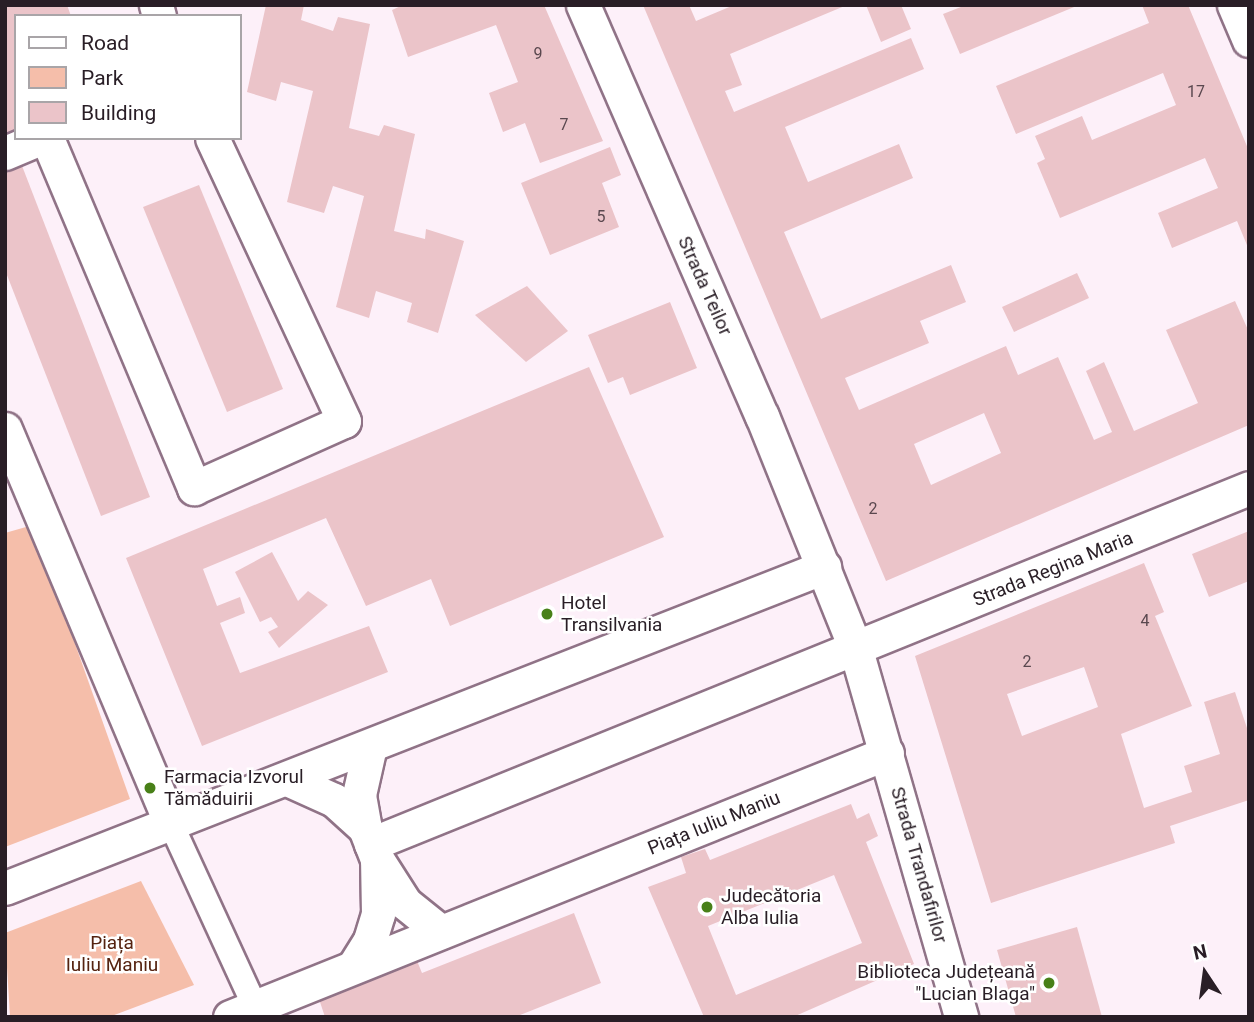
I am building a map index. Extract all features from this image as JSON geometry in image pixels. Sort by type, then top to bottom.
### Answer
[{"type":"street","name":"Strada Teilor","points":[[583,5],[824,567]]},
{"type":"street","points":[[1234,5],[1249,40]]},
{"type":"street","points":[[5,153],[35,140]]},
{"type":"street","points":[[48,140],[194,488],[344,421],[213,140]]},
{"type":"street","name":"Piața Iuliu Maniu","points":[[5,429],[248,1014],[354,966],[887,753]]},
{"type":"street","name":"Strada Regina Maria","points":[[856,650],[1249,488]]},
{"type":"street","points":[[5,888],[824,567],[856,650],[887,753]]},
{"type":"street","points":[[371,844],[856,650]]},
{"type":"street","points":[[354,966],[370,940],[378,914],[371,844],[360,784],[370,746]]},
{"type":"street","name":"Strada Trandafirilor","points":[[887,753],[961,1017]]},
{"type":"street","points":[[288,779],[334,800],[371,844],[405,903],[441,932]]},
{"type":"green space","points":[[33,525],[130,799],[5,847],[5,533]]},
{"type":"green space","name":"Piața Iuliu Maniu","points":[[141,881],[194,985],[109,1017],[10,1017],[5,933]]},
{"type":"building","points":[[5,5],[67,5],[70,14],[14,14],[14,131],[5,133]]},
{"type":"building","points":[[266,5],[304,5],[301,20],[333,31],[338,17],[370,24],[349,128],[379,136],[384,125],[415,134],[394,231],[425,239],[426,229],[464,241],[438,333],[407,322],[412,303],[376,291],[369,318],[336,307],[364,196],[333,186],[324,213],[287,202],[313,91],[281,82],[276,101],[247,92]]},
{"type":"building","points":[[403,5],[544,5],[603,141],[540,163],[525,123],[503,132],[489,93],[518,82],[496,25],[408,57],[392,10]]},
{"type":"building","points":[[643,5],[689,5],[696,21],[734,5],[847,5],[730,54],[742,85],[725,91],[734,112],[911,38],[924,69],[785,127],[808,182],[899,144],[913,178],[784,232],[821,319],[951,265],[966,302],[920,321],[929,343],[845,378],[859,410],[1006,346],[1018,375],[1058,357],[1094,440],[1112,432],[1086,371],[1104,362],[1134,431],[1198,403],[1166,330],[1235,301],[1249,332],[1249,425],[886,581]],"holes":[[[984,413],[1001,453],[931,485],[914,444]]]},
{"type":"building","points":[[866,5],[901,5],[911,29],[881,42]]},
{"type":"building","points":[[966,5],[1079,5],[960,54],[943,14]]},
{"type":"building","points":[[1142,5],[1188,5],[1249,151],[1249,250],[1237,221],[1172,248],[1158,213],[1218,188],[1205,158],[1060,218],[1037,163],[1045,159],[1035,136],[1082,116],[1092,140],[1176,105],[1163,73],[1016,134],[996,86],[1149,23]]},
{"type":"building","points":[[610,147],[621,175],[602,183],[619,227],[550,255],[521,183]]},
{"type":"building","points":[[19,158],[150,497],[101,516],[5,270],[5,164]]},
{"type":"building","points":[[199,185],[283,389],[227,412],[143,207]]},
{"type":"building","points":[[1077,273],[1089,298],[1014,332],[1002,307]]},
{"type":"building","points":[[527,286],[568,331],[526,362],[475,315]]},
{"type":"building","points":[[670,302],[697,368],[630,395],[623,377],[608,383],[588,335]]},
{"type":"building","points":[[589,367],[664,537],[450,626],[431,579],[366,606],[326,518],[203,569],[217,606],[240,597],[245,613],[220,623],[240,673],[369,626],[388,672],[202,746],[126,558]]},
{"type":"building","points":[[1249,531],[1249,581],[1209,597],[1192,554]]},
{"type":"building","points":[[272,552],[298,601],[308,591],[328,605],[279,648],[268,632],[278,627],[271,617],[260,622],[235,572]]},
{"type":"building","points":[[1144,563],[1164,612],[1155,616],[1192,706],[1121,734],[1144,808],[1192,792],[1184,766],[1220,754],[1204,702],[1235,692],[1249,734],[1249,800],[1170,826],[1175,843],[991,903],[915,656]],"holes":[[[1084,667],[1098,707],[1022,736],[1007,694]]]},
{"type":"building","name":"Judecătoria Alba Iulia","points":[[851,804],[857,819],[869,813],[878,836],[866,842],[914,964],[793,1017],[704,1017],[648,887],[686,873],[681,857],[705,849],[710,860]],"holes":[[[834,875],[862,943],[736,995],[708,926]]]},
{"type":"building","points":[[574,913],[601,983],[515,1017],[325,1017],[318,996],[415,956],[422,973]]},
{"type":"building","name":"Biblioteca Județeană \"Lucian Blaga\"","points":[[1077,927],[1102,1017],[1016,1017],[997,950]]},
{"type":"place","name":"Hotel Transilvania","points":[[547,614]]},
{"type":"place","name":"Farmacia Izvorul Tămăduirii","points":[[150,788]]},
{"type":"place","name":"Judecătoria Alba Iulia","points":[[707,907]]},
{"type":"place","name":"Biblioteca Județeană \"Lucian Blaga\"","points":[[1049,983]]}]
